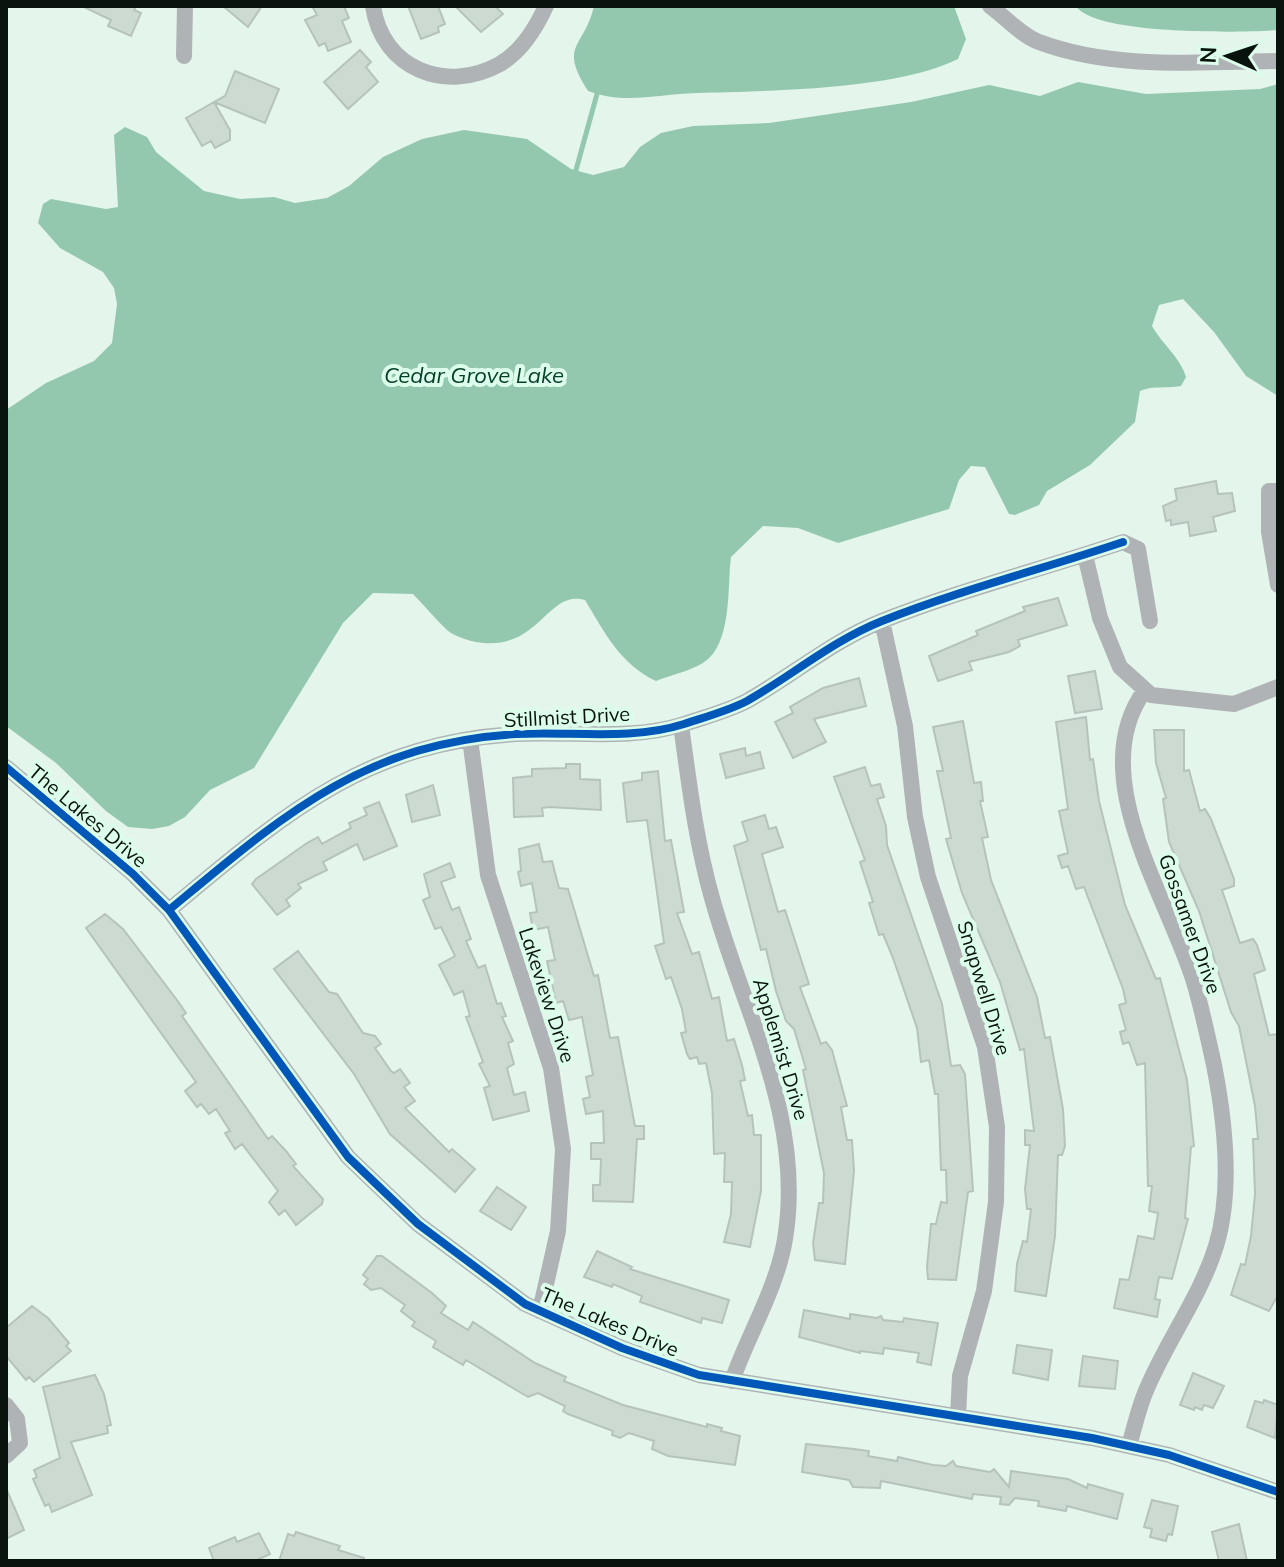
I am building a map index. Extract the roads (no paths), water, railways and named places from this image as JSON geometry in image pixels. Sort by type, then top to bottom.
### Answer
[{"type":"street","points":[[184,56],[185,6]]},
{"type":"street","points":[[373,6],[376,30],[402,63],[451,79],[500,64],[535,32],[546,6]]},
{"type":"street","points":[[990,6],[1037,42],[1099,56],[1172,63],[1278,61]]},
{"type":"street","points":[[1274,491],[1269,532],[1278,585]]},
{"type":"street","name":"Stillmist Drive","points":[[169,910],[261,834],[320,792],[387,758],[470,739],[516,734],[605,734],[681,725],[745,702],[828,647],[882,621],[1123,542],[1138,549],[1150,621]]},
{"type":"street","points":[[1085,555],[1100,618],[1120,667],[1151,695],[1189,702],[1234,704],[1278,687]]},
{"type":"street","name":"Snapwell Drive","points":[[882,621],[905,726],[915,817],[928,877],[985,1047],[997,1127],[996,1202],[986,1277],[960,1376],[958,1417]]},
{"type":"street","name":"Gossamer Drive","points":[[1129,1446],[1145,1392],[1182,1322],[1216,1245],[1226,1167],[1214,1067],[1194,982],[1139,842],[1124,782],[1124,741],[1135,705],[1145,690]]},
{"type":"street","name":"Applemist Drive","points":[[681,725],[696,831],[712,898],[763,1045],[786,1125],[789,1189],[785,1240],[732,1381]]},
{"type":"street","name":"Lakeview Drive","points":[[470,739],[488,875],[551,1068],[563,1149],[558,1231],[540,1311]]},
{"type":"street","name":"The Lakes Drive","points":[[6,767],[133,874],[169,910],[348,1157],[418,1224],[525,1304],[622,1348],[699,1375],[1129,1446],[1169,1455],[1278,1492]]},
{"type":"street","points":[[6,1405],[17,1419],[20,1443],[6,1456]]},
{"type":"water","points":[[594,6],[954,6],[966,39],[958,59],[932,69],[867,83],[794,90],[615,97],[588,91],[575,64],[576,47]]},
{"type":"water","points":[[1076,6],[1278,6],[1278,30],[1233,32],[1138,27],[1088,15]]},
{"type":"water","name":"Cedar Grove Lake","points":[[1078,82],[1146,94],[1260,89],[1278,84],[1278,396],[1246,376],[1214,332],[1183,299],[1159,305],[1152,326],[1183,370],[1186,377],[1181,386],[1140,391],[1135,422],[1090,465],[1047,491],[1039,505],[1015,515],[1009,514],[985,467],[971,466],[959,480],[949,509],[838,543],[798,528],[763,526],[731,557],[727,614],[713,654],[698,666],[656,681],[623,657],[585,600],[572,599],[561,603],[528,631],[515,639],[497,643],[476,642],[453,634],[413,594],[373,593],[343,623],[254,768],[210,790],[185,817],[169,826],[152,829],[128,827],[106,811],[56,763],[6,726],[6,410],[46,383],[94,361],[112,343],[117,304],[114,288],[103,272],[60,248],[38,223],[43,204],[51,199],[106,209],[118,207],[114,135],[125,127],[147,137],[156,152],[204,191],[240,199],[274,197],[295,203],[327,198],[349,186],[383,157],[422,139],[464,130],[527,139],[571,169],[593,175],[624,167],[640,147],[661,133],[693,126],[769,123],[911,102],[989,85],[1040,96]]},
{"type":"waterway","points":[[576,170],[597,94]]}]
